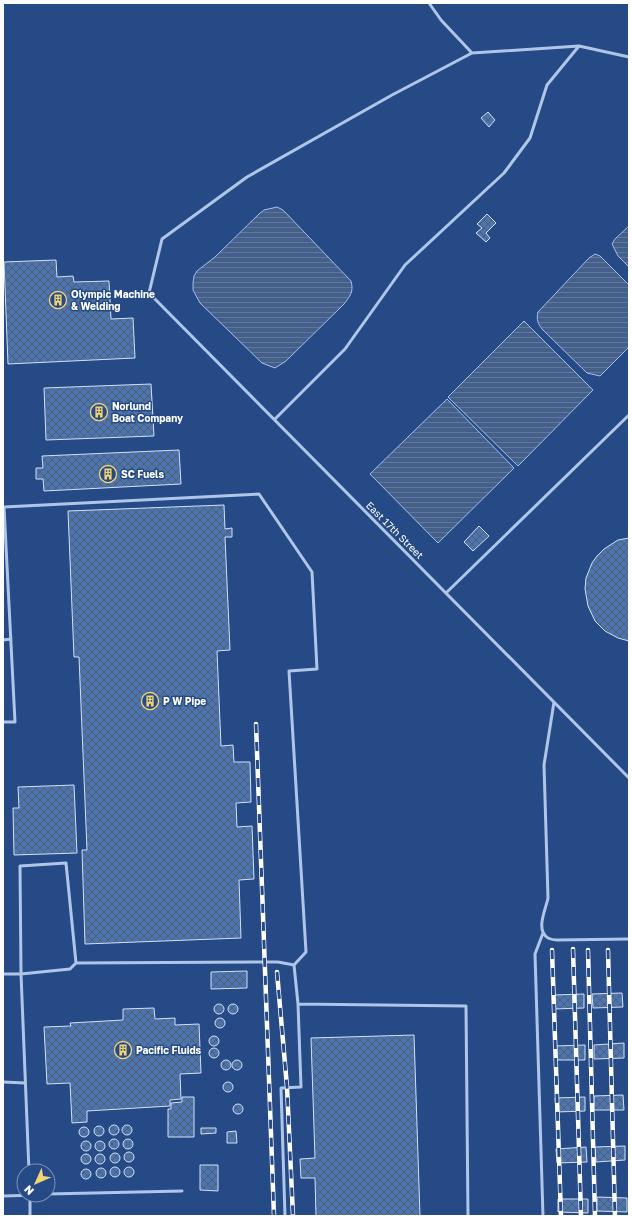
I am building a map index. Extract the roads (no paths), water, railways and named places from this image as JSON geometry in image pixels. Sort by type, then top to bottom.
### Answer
[{"type":"lane","points":[[429,3],[441,20],[472,53],[579,46],[629,57]]},
{"type":"lane","points":[[274,419],[345,349],[405,265],[504,173],[530,138],[546,85],[579,46]]},
{"type":"lane","name":"East 17th Street","points":[[472,53],[392,95],[247,177],[162,239],[149,292],[629,778]]},
{"type":"lane","points":[[446,593],[629,415]]},
{"type":"lane","points":[[3,722],[15,722],[4,507],[259,494],[312,572],[317,669],[289,671],[306,952],[294,965],[298,1004],[300,1086],[281,1088],[285,1216]]},
{"type":"lane","points":[[3,640],[11,639]]},
{"type":"lane","points":[[543,1216],[535,954],[543,933],[541,920],[548,898],[544,766],[554,702]]},
{"type":"lane","points":[[29,1163],[21,974],[20,866],[66,863],[76,963]]},
{"type":"lane","points":[[543,933],[548,938],[557,940],[629,939]]},
{"type":"lane","points":[[3,974],[21,974],[70,969],[76,963],[278,962],[294,965]]},
{"type":"lane","points":[[298,1004],[466,1006],[468,1216]]},
{"type":"lane","points":[[3,1082],[25,1083]]},
{"type":"lane","points":[[56,1194],[182,1191]]},
{"type":"lane","points":[[3,1196],[16,1196]]},
{"type":"lane","points":[[30,1203],[30,1216]]},
{"type":"water","points":[[277,207],[283,210],[351,281],[352,291],[344,304],[286,361],[275,368],[262,363],[200,303],[193,290],[193,283],[194,276],[197,271],[215,257],[259,214],[264,210]]},
{"type":"water","points":[[629,226],[629,267],[618,256],[612,244],[615,239]]},
{"type":"water","points":[[595,254],[600,256],[629,285],[629,347],[600,376],[587,373],[543,330],[537,320],[538,312],[589,258]]},
{"type":"water","points":[[524,321],[593,390],[518,466],[448,397]]},
{"type":"water","points":[[447,399],[514,468],[438,543],[370,474]]},
{"type":"railway","points":[[256,724],[274,1216]]},
{"type":"railway","points":[[573,949],[581,1216]]},
{"type":"railway","points":[[552,950],[561,1216]]},
{"type":"railway","points":[[588,950],[595,1216]]},
{"type":"railway","points":[[608,950],[615,1216]]},
{"type":"railway","points":[[277,972],[287,1087],[293,1216]]},
{"type":"place","name":"Olympic Machine & Welding","points":[[58,300]]},
{"type":"place","name":"Norlund Boat Company","points":[[99,412]]},
{"type":"place","name":"SC Fuels","points":[[108,474]]},
{"type":"place","name":"P W Pipe","points":[[150,701]]},
{"type":"place","name":"Pacific Fluids","points":[[123,1050]]}]
